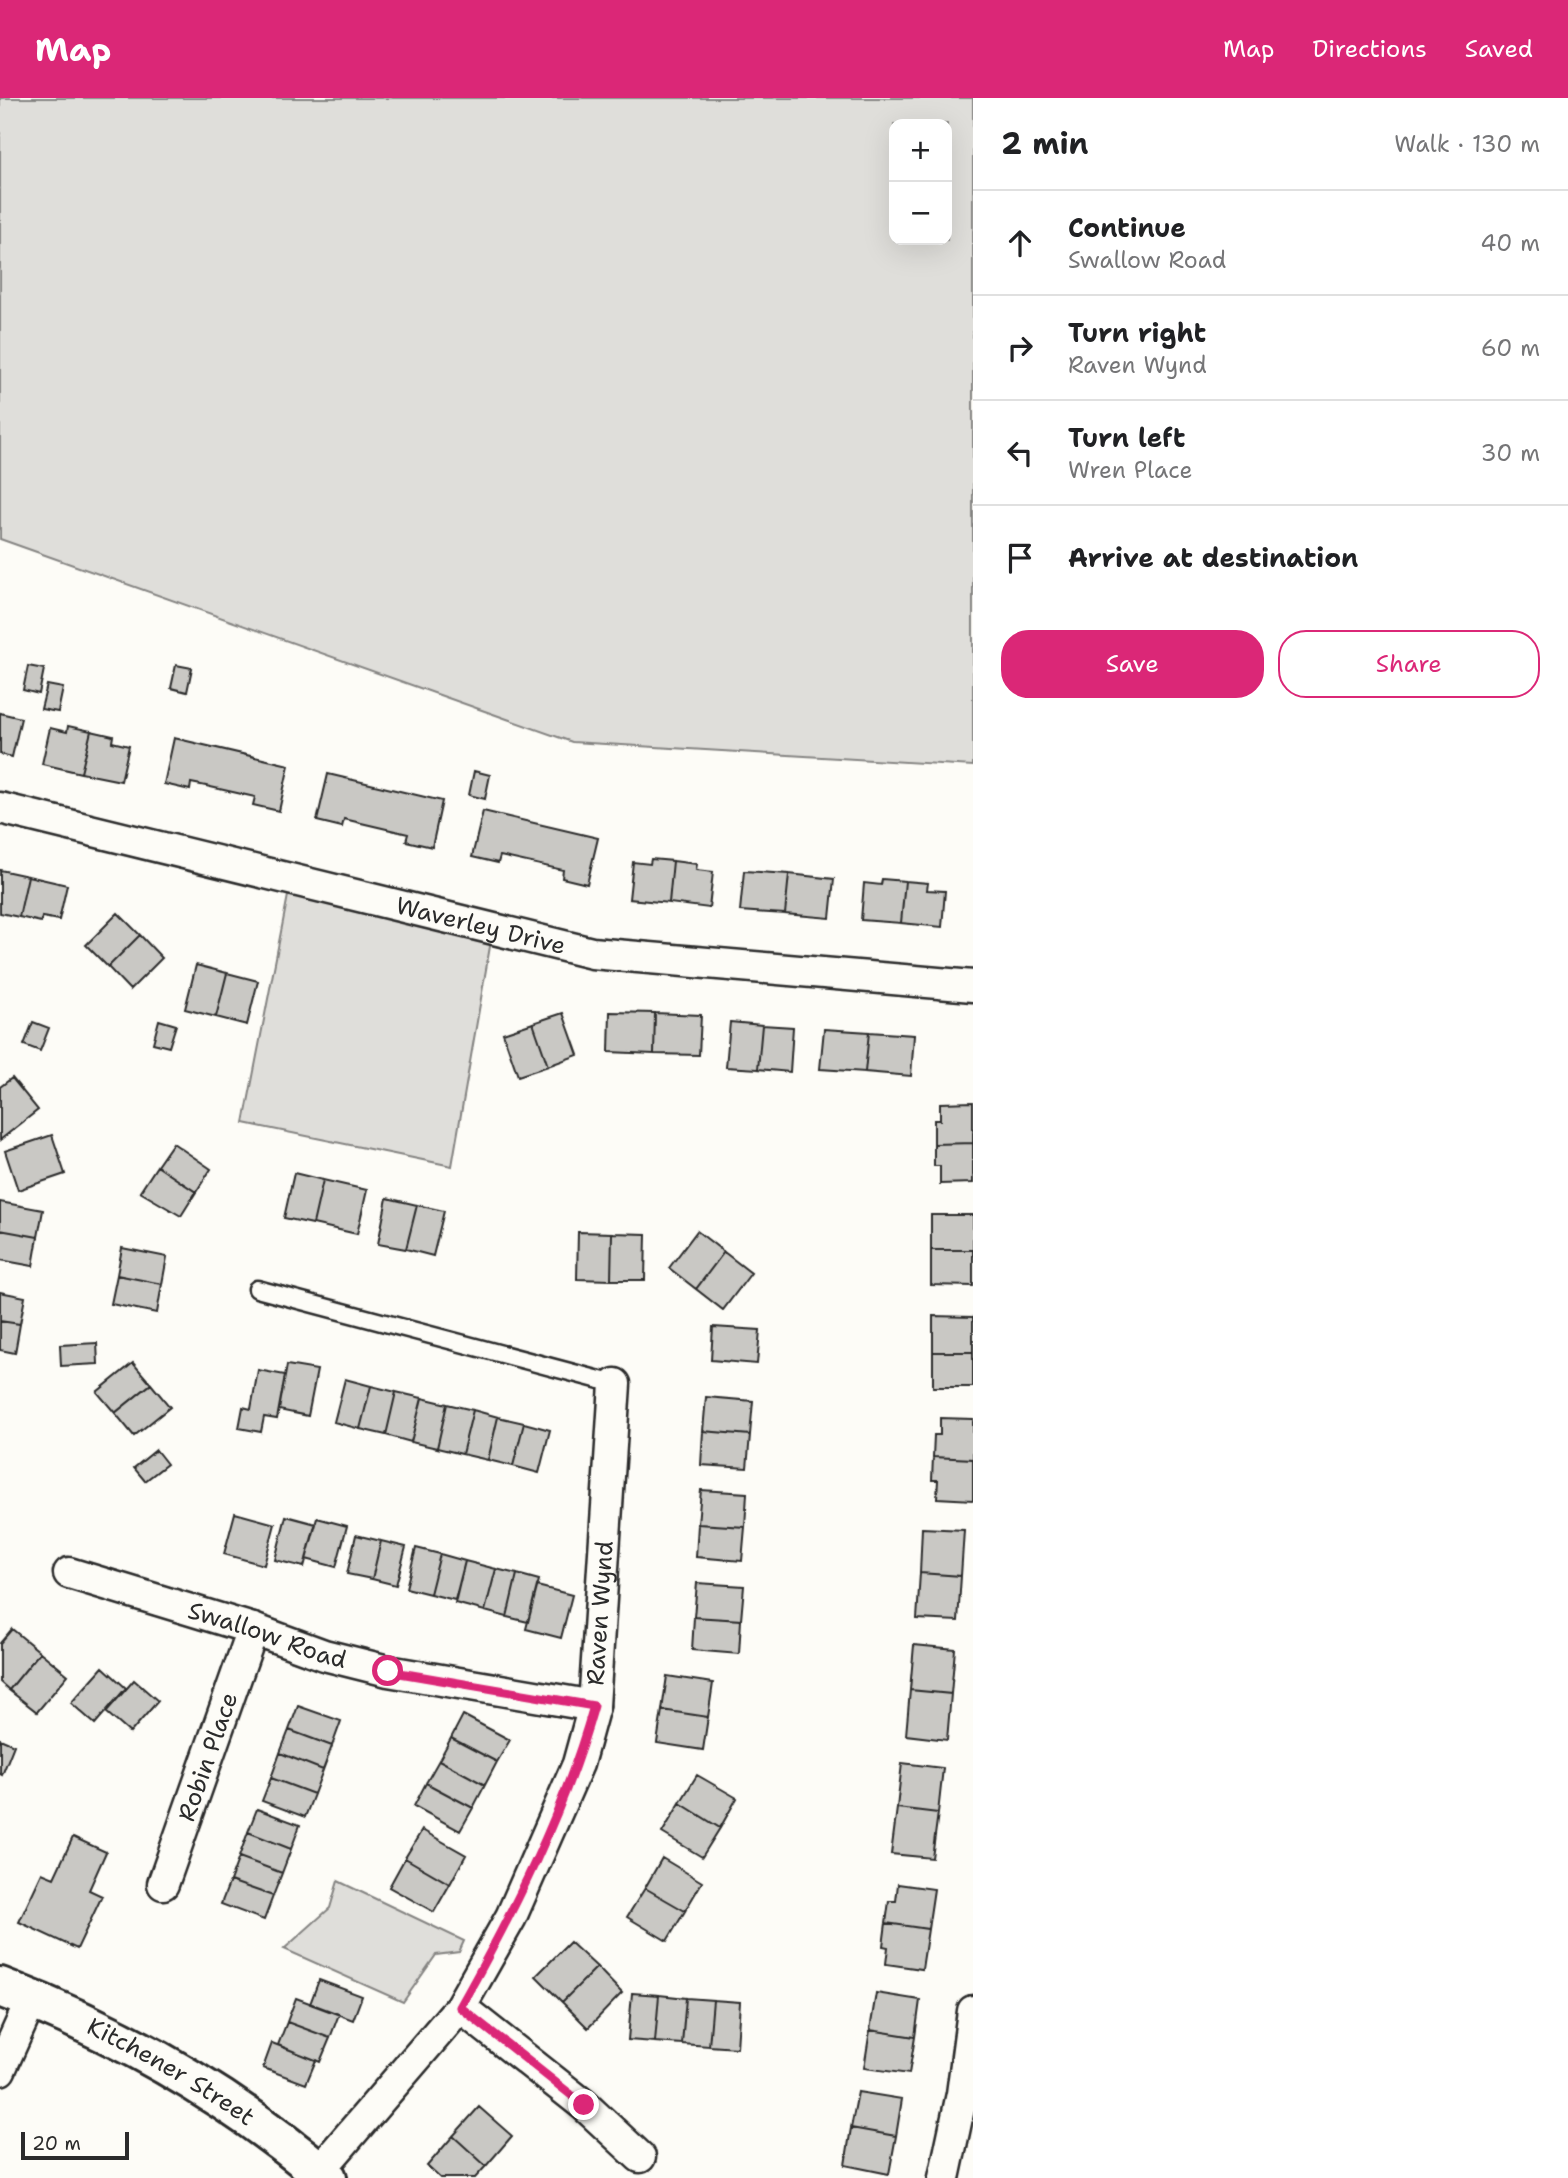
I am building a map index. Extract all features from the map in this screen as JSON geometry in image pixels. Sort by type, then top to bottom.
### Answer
[{"type":"street","name":"Waverley Drive","points":[[0,808],[592,953],[973,986]]},
{"type":"street","name":"Raven Wynd","points":[[323,2175],[460,2007],[511,1917],[578,1764],[594,1706],[615,1384]]},
{"type":"street","name":"Swallow Road","points":[[69,1573],[253,1629],[324,1655],[388,1671],[594,1706]]},
{"type":"street","name":"Robin Place","points":[[163,1884],[253,1629]]},
{"type":"street","points":[[0,2070],[16,1993]]},
{"type":"street","name":"Kitchener Street","points":[[16,1993],[160,2059],[206,2088],[323,2175]]},
{"type":"street","points":[[460,2007],[584,2105],[640,2157]]},
{"type":"street","points":[[944,2178],[962,2094],[973,2011]]},
{"type":"lane","name":"Raven Wynd","points":[[257,1289],[615,1384]]},
{"type":"shaded area","points":[[0,98],[973,98],[973,766],[572,742],[0,539]]},
{"type":"shaded area","points":[[291,880],[493,929],[452,1166],[244,1123]]},
{"type":"shaded area","points":[[338,1881],[464,1941],[459,1952],[436,1955],[403,2002],[284,1949],[330,1908]]},
{"type":"building","points":[[176,665],[192,668],[187,692],[171,688]]},
{"type":"building","points":[[28,666],[44,669],[39,694],[23,690]]},
{"type":"building","points":[[47,685],[63,688],[58,712],[41,709]]},
{"type":"building","points":[[0,713],[21,718],[12,757],[0,754]]},
{"type":"building","points":[[68,726],[91,731],[81,773],[42,764],[50,728],[67,732]]},
{"type":"building","points":[[91,731],[113,736],[112,742],[129,746],[121,781],[81,773]]},
{"type":"building","points":[[174,738],[289,765],[279,811],[253,805],[255,797],[191,783],[190,790],[164,784]]},
{"type":"building","points":[[474,771],[490,775],[485,799],[469,795]]},
{"type":"building","points":[[328,774],[442,801],[432,847],[406,841],[408,834],[344,819],[342,827],[317,821]]},
{"type":"building","points":[[483,811],[598,838],[587,884],[562,878],[563,870],[500,856],[498,863],[472,857]]},
{"type":"building","points":[[651,859],[673,861],[669,903],[629,899],[633,862],[650,864]]},
{"type":"building","points":[[673,861],[697,864],[696,870],[713,872],[709,908],[669,903]]},
{"type":"building","points":[[0,870],[28,876],[19,917],[0,913]]},
{"type":"building","points":[[744,871],[789,874],[785,914],[740,911]]},
{"type":"building","points":[[789,874],[834,879],[830,918],[785,914]]},
{"type":"building","points":[[28,876],[67,885],[59,920],[42,917],[41,922],[19,917]]},
{"type":"building","points":[[882,879],[905,881],[901,923],[861,920],[864,883],[881,885]]},
{"type":"building","points":[[905,881],[928,883],[927,890],[945,891],[942,927],[901,923]]},
{"type":"building","points":[[118,913],[140,935],[108,967],[86,945]]},
{"type":"building","points":[[140,935],[162,958],[130,990],[108,967]]},
{"type":"building","points":[[196,965],[227,973],[216,1017],[185,1009]]},
{"type":"building","points":[[227,973],[258,981],[247,1025],[216,1017]]},
{"type":"building","points":[[610,1012],[655,1013],[654,1054],[609,1052]]},
{"type":"building","points":[[563,1013],[578,1055],[548,1066],[533,1023]]},
{"type":"building","points":[[655,1013],[701,1015],[699,1055],[654,1054]]},
{"type":"building","points":[[159,1020],[176,1025],[169,1047],[153,1043]]},
{"type":"building","points":[[33,1022],[49,1028],[40,1051],[24,1045]]},
{"type":"building","points":[[730,1022],[762,1025],[758,1069],[726,1067]]},
{"type":"building","points":[[533,1023],[548,1066],[518,1076],[503,1033]]},
{"type":"building","points":[[762,1025],[793,1027],[790,1072],[758,1069]]},
{"type":"building","points":[[824,1029],[869,1032],[865,1072],[820,1069]]},
{"type":"building","points":[[869,1032],[914,1035],[911,1076],[865,1072]]},
{"type":"building","points":[[12,1078],[38,1110],[0,1140],[0,1087]]},
{"type":"building","points":[[973,1102],[973,1143],[934,1144],[934,1120],[940,1120],[940,1103]]},
{"type":"building","points":[[52,1135],[65,1174],[18,1190],[5,1151]]},
{"type":"building","points":[[173,1143],[211,1169],[196,1192],[157,1166]]},
{"type":"building","points":[[973,1143],[973,1183],[940,1184],[940,1166],[934,1166],[934,1144]]},
{"type":"building","points":[[157,1166],[196,1192],[181,1216],[140,1192]]},
{"type":"building","points":[[294,1173],[323,1180],[313,1224],[284,1218]]},
{"type":"building","points":[[323,1180],[367,1190],[357,1234],[313,1224]]},
{"type":"building","points":[[387,1198],[417,1205],[406,1249],[378,1244]]},
{"type":"building","points":[[0,1202],[43,1210],[38,1237],[0,1230]]},
{"type":"building","points":[[417,1205],[444,1211],[433,1256],[406,1249]]},
{"type":"building","points":[[931,1215],[973,1215],[973,1250],[931,1250]]},
{"type":"building","points":[[0,1230],[38,1237],[33,1266],[0,1260]]},
{"type":"building","points":[[697,1231],[724,1252],[696,1289],[669,1268]]},
{"type":"building","points":[[578,1232],[612,1233],[611,1280],[577,1279]]},
{"type":"building","points":[[612,1233],[646,1234],[645,1280],[611,1280]]},
{"type":"building","points":[[122,1248],[167,1257],[162,1284],[117,1275]]},
{"type":"building","points":[[931,1250],[973,1250],[973,1286],[931,1285]]},
{"type":"building","points":[[724,1252],[751,1273],[723,1310],[696,1289]]},
{"type":"building","points":[[117,1275],[162,1284],[157,1313],[111,1304]]},
{"type":"building","points":[[0,1292],[25,1297],[20,1324],[0,1321]]},
{"type":"building","points":[[933,1316],[973,1317],[973,1352],[933,1352]]},
{"type":"building","points":[[0,1321],[20,1324],[15,1353],[0,1350]]},
{"type":"building","points":[[713,1327],[760,1330],[757,1364],[711,1360]]},
{"type":"building","points":[[97,1343],[98,1364],[61,1366],[60,1345]]},
{"type":"building","points":[[933,1352],[973,1352],[973,1387],[933,1387]]},
{"type":"building","points":[[133,1363],[151,1384],[115,1413],[97,1392]]},
{"type":"building","points":[[287,1365],[317,1370],[308,1416],[279,1410]]},
{"type":"building","points":[[258,1370],[285,1375],[277,1419],[264,1417],[261,1432],[239,1428],[243,1407],[251,1409]]},
{"type":"building","points":[[345,1379],[371,1386],[360,1429],[334,1422]]},
{"type":"building","points":[[151,1384],[170,1407],[134,1436],[115,1413]]},
{"type":"building","points":[[371,1386],[396,1392],[386,1435],[360,1429]]},
{"type":"building","points":[[396,1392],[422,1398],[411,1442],[386,1435]]},
{"type":"building","points":[[706,1397],[753,1401],[750,1435],[703,1431]]},
{"type":"building","points":[[422,1398],[447,1404],[437,1448],[411,1442]]},
{"type":"building","points":[[447,1404],[473,1410],[462,1454],[437,1448]]},
{"type":"building","points":[[473,1410],[498,1417],[488,1460],[462,1454]]},
{"type":"building","points":[[498,1417],[524,1423],[513,1466],[488,1460]]},
{"type":"building","points":[[940,1418],[973,1419],[973,1459],[933,1457],[934,1435],[940,1435]]},
{"type":"building","points":[[524,1423],[550,1430],[539,1473],[513,1466]]},
{"type":"building","points":[[703,1431],[750,1435],[747,1468],[701,1465]]},
{"type":"building","points":[[156,1450],[167,1464],[145,1481],[134,1468]]},
{"type":"building","points":[[933,1457],[973,1459],[973,1500],[937,1498],[938,1480],[932,1480]]},
{"type":"building","points":[[701,1490],[747,1493],[745,1527],[698,1524]]},
{"type":"building","points":[[235,1513],[275,1524],[264,1565],[224,1554]]},
{"type":"building","points":[[286,1516],[316,1524],[304,1567],[275,1560]]},
{"type":"building","points":[[317,1518],[347,1526],[336,1567],[306,1559]]},
{"type":"building","points":[[698,1524],[745,1527],[742,1561],[696,1557]]},
{"type":"building","points":[[922,1528],[964,1530],[961,1576],[920,1573]]},
{"type":"building","points":[[356,1535],[381,1541],[372,1579],[347,1574]]},
{"type":"building","points":[[381,1541],[406,1547],[396,1585],[372,1579]]},
{"type":"building","points":[[416,1548],[440,1554],[430,1594],[406,1588]]},
{"type":"building","points":[[440,1554],[465,1561],[455,1600],[430,1594]]},
{"type":"building","points":[[465,1561],[496,1569],[485,1611],[455,1603]]},
{"type":"building","points":[[496,1569],[517,1574],[507,1617],[485,1611]]},
{"type":"building","points":[[920,1573],[961,1576],[958,1621],[917,1619]]},
{"type":"building","points":[[517,1574],[539,1580],[528,1622],[507,1617]]},
{"type":"building","points":[[697,1583],[744,1586],[741,1620],[694,1617]]},
{"type":"building","points":[[537,1586],[572,1595],[561,1638],[526,1629]]},
{"type":"building","points":[[694,1617],[741,1620],[739,1654],[692,1650]]},
{"type":"building","points":[[12,1629],[40,1652],[9,1690],[0,1682],[0,1643]]},
{"type":"building","points":[[914,1645],[955,1649],[951,1694],[910,1690]]},
{"type":"building","points":[[40,1652],[68,1675],[37,1712],[9,1690]]},
{"type":"building","points":[[103,1667],[126,1688],[95,1724],[71,1703]]},
{"type":"building","points":[[667,1676],[713,1683],[708,1717],[662,1710]]},
{"type":"building","points":[[134,1680],[158,1701],[130,1733],[106,1712]]},
{"type":"building","points":[[910,1690],[951,1694],[947,1740],[906,1735]]},
{"type":"building","points":[[298,1706],[341,1721],[332,1746],[289,1730]]},
{"type":"building","points":[[662,1710],[708,1717],[703,1750],[657,1743]]},
{"type":"building","points":[[463,1715],[510,1740],[497,1762],[451,1738]]},
{"type":"building","points":[[289,1730],[332,1746],[323,1770],[280,1753]]},
{"type":"building","points":[[451,1738],[497,1762],[485,1785],[439,1760]]},
{"type":"building","points":[[0,1739],[14,1745],[2,1775],[0,1774]]},
{"type":"building","points":[[280,1753],[323,1770],[314,1794],[271,1778]]},
{"type":"building","points":[[439,1760],[485,1785],[473,1808],[426,1783]]},
{"type":"building","points":[[902,1763],[943,1768],[938,1813],[897,1808]]},
{"type":"building","points":[[697,1775],[737,1798],[720,1828],[680,1803]]},
{"type":"building","points":[[271,1778],[314,1794],[305,1817],[262,1801]]},
{"type":"building","points":[[426,1783],[473,1808],[460,1831],[414,1806]]},
{"type":"building","points":[[680,1803],[720,1828],[702,1857],[662,1833]]},
{"type":"building","points":[[897,1808],[938,1813],[932,1858],[891,1854]]},
{"type":"building","points":[[257,1809],[300,1825],[291,1849],[248,1832]]},
{"type":"building","points":[[422,1830],[466,1855],[450,1884],[405,1858]]},
{"type":"building","points":[[248,1832],[291,1849],[282,1873],[239,1857]]},
{"type":"building","points":[[73,1837],[106,1852],[89,1890],[102,1896],[77,1949],[19,1922],[42,1873],[54,1878]]},
{"type":"building","points":[[239,1857],[282,1873],[273,1896],[230,1881]]},
{"type":"building","points":[[405,1858],[450,1884],[434,1912],[389,1887]]},
{"type":"building","points":[[662,1858],[702,1882],[685,1911],[645,1888]]},
{"type":"building","points":[[230,1881],[273,1896],[264,1920],[221,1904]]},
{"type":"building","points":[[898,1884],[934,1889],[928,1929],[886,1923],[889,1901],[896,1901]]},
{"type":"building","points":[[645,1888],[685,1911],[667,1941],[627,1917]]},
{"type":"building","points":[[886,1923],[928,1929],[922,1969],[886,1964],[888,1947],[883,1946]]},
{"type":"building","points":[[570,1942],[597,1967],[562,2002],[536,1976]]},
{"type":"building","points":[[597,1967],[622,1993],[588,2028],[562,2002]]},
{"type":"building","points":[[319,1980],[362,1996],[353,2020],[310,2004]]},
{"type":"building","points":[[632,1993],[659,1995],[655,2042],[628,2040]]},
{"type":"building","points":[[876,1993],[920,2000],[915,2037],[870,2030]]},
{"type":"building","points":[[659,1995],[686,1998],[682,2044],[655,2042]]},
{"type":"building","points":[[296,1998],[339,2014],[330,2038],[287,2022]]},
{"type":"building","points":[[686,1998],[713,2000],[709,2046],[682,2044]]},
{"type":"building","points":[[713,2000],[740,2002],[737,2048],[709,2046]]},
{"type":"building","points":[[287,2022],[330,2038],[320,2062],[278,2045]]},
{"type":"building","points":[[870,2030],[915,2037],[909,2074],[864,2068]]},
{"type":"building","points":[[272,2043],[316,2060],[306,2084],[263,2068]]},
{"type":"building","points":[[858,2092],[902,2099],[896,2136],[851,2128]]},
{"type":"building","points":[[479,2107],[512,2136],[486,2166],[453,2136]]},
{"type":"building","points":[[851,2128],[896,2136],[889,2174],[845,2165]]},
{"type":"building","points":[[453,2136],[486,2166],[475,2178],[440,2178],[427,2166]]},
{"type":"route","points":[[388,1671],[594,1706],[578,1764],[511,1917],[460,2007],[584,2105]]}]
